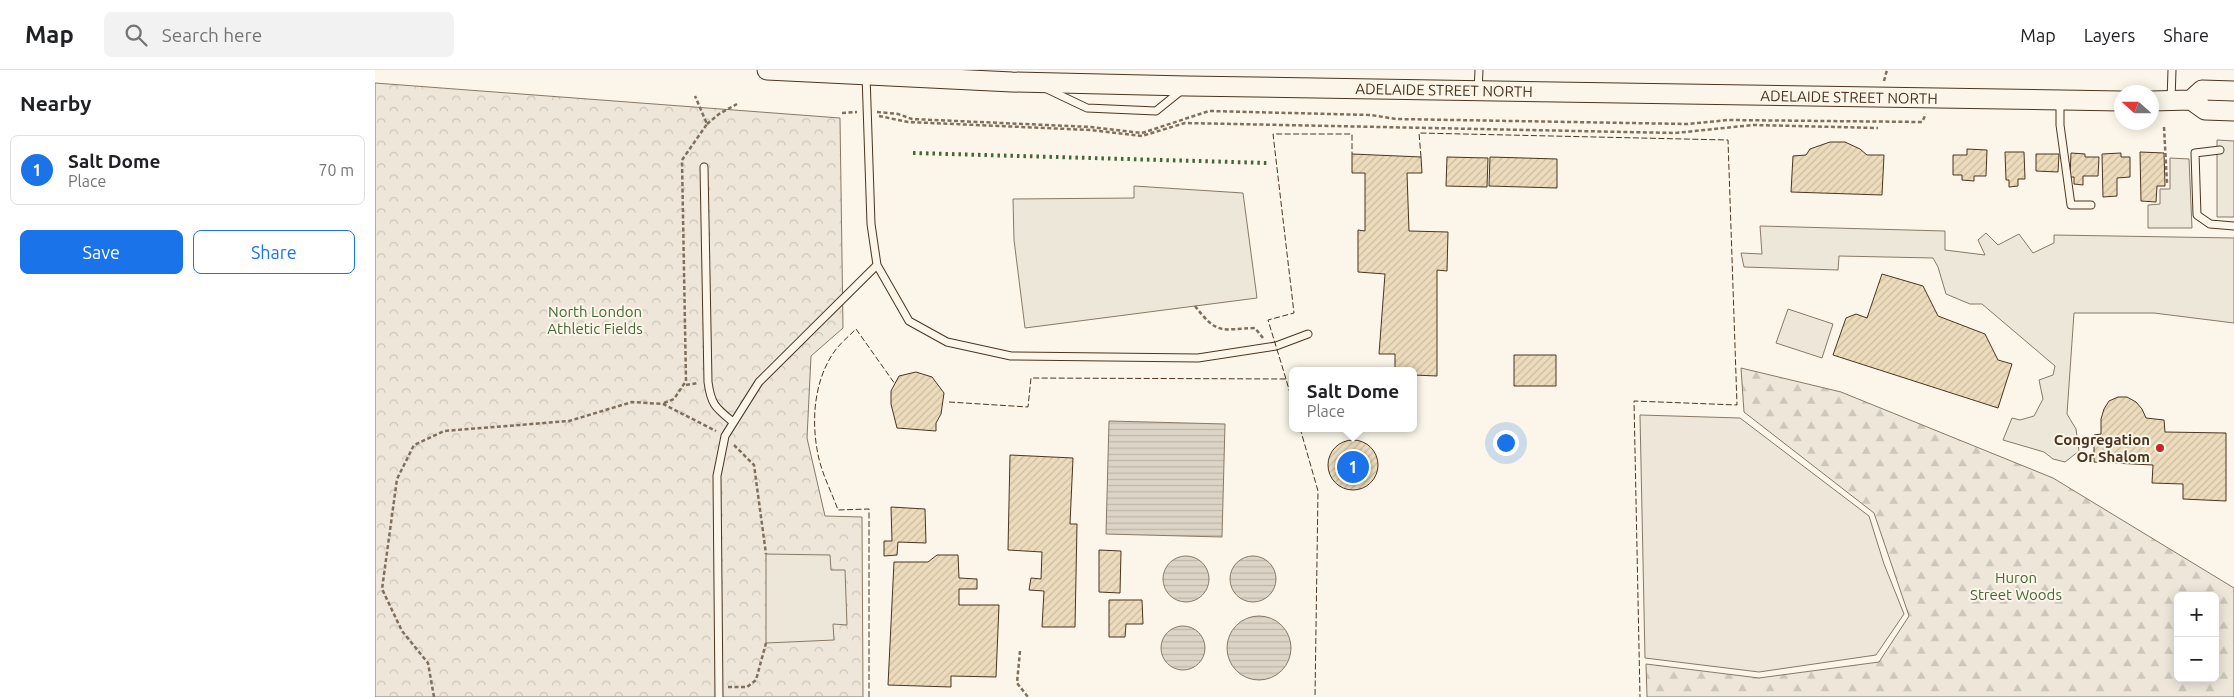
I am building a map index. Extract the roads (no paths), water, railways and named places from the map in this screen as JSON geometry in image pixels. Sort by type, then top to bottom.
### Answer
[{"type":"main road","name":"ADELAIDE STREET NORTH","points":[[767,70],[866,72],[1033,82],[1187,86],[2114,101]]},
{"type":"main road","points":[[2191,100],[2202,90],[2234,91]]},
{"type":"main road","points":[[2159,100],[2191,100],[2205,110],[2234,111]]},
{"type":"lane","points":[[1478,91],[1479,70]]},
{"type":"lane","points":[[2171,100],[2172,70]]},
{"type":"lane","points":[[866,72],[869,113],[871,224],[877,265],[909,321],[947,342],[1011,356],[1198,358],[1270,347],[1308,334]]},
{"type":"lane","points":[[1033,82],[1087,108],[1156,111],[1187,86]]},
{"type":"lane","points":[[2060,101],[2060,126],[2071,206],[2091,205]]},
{"type":"lane","points":[[2220,150],[2195,153],[2197,216],[2210,224],[2234,226]]},
{"type":"lane","points":[[704,167],[708,382],[711,400],[733,422]]},
{"type":"lane","points":[[719,697],[717,476],[725,436],[759,382],[877,265]]},
{"type":"place","name":"Congregation Or Shalom","points":[[2160,448]]},
{"type":"place","name":"Salt Dome","points":[[1353,467]]},
{"type":"park label","name":"North London Athletic Fields","points":[[595,320]]},
{"type":"park label","name":"Huron Street Woods","points":[[2016,586]]}]
